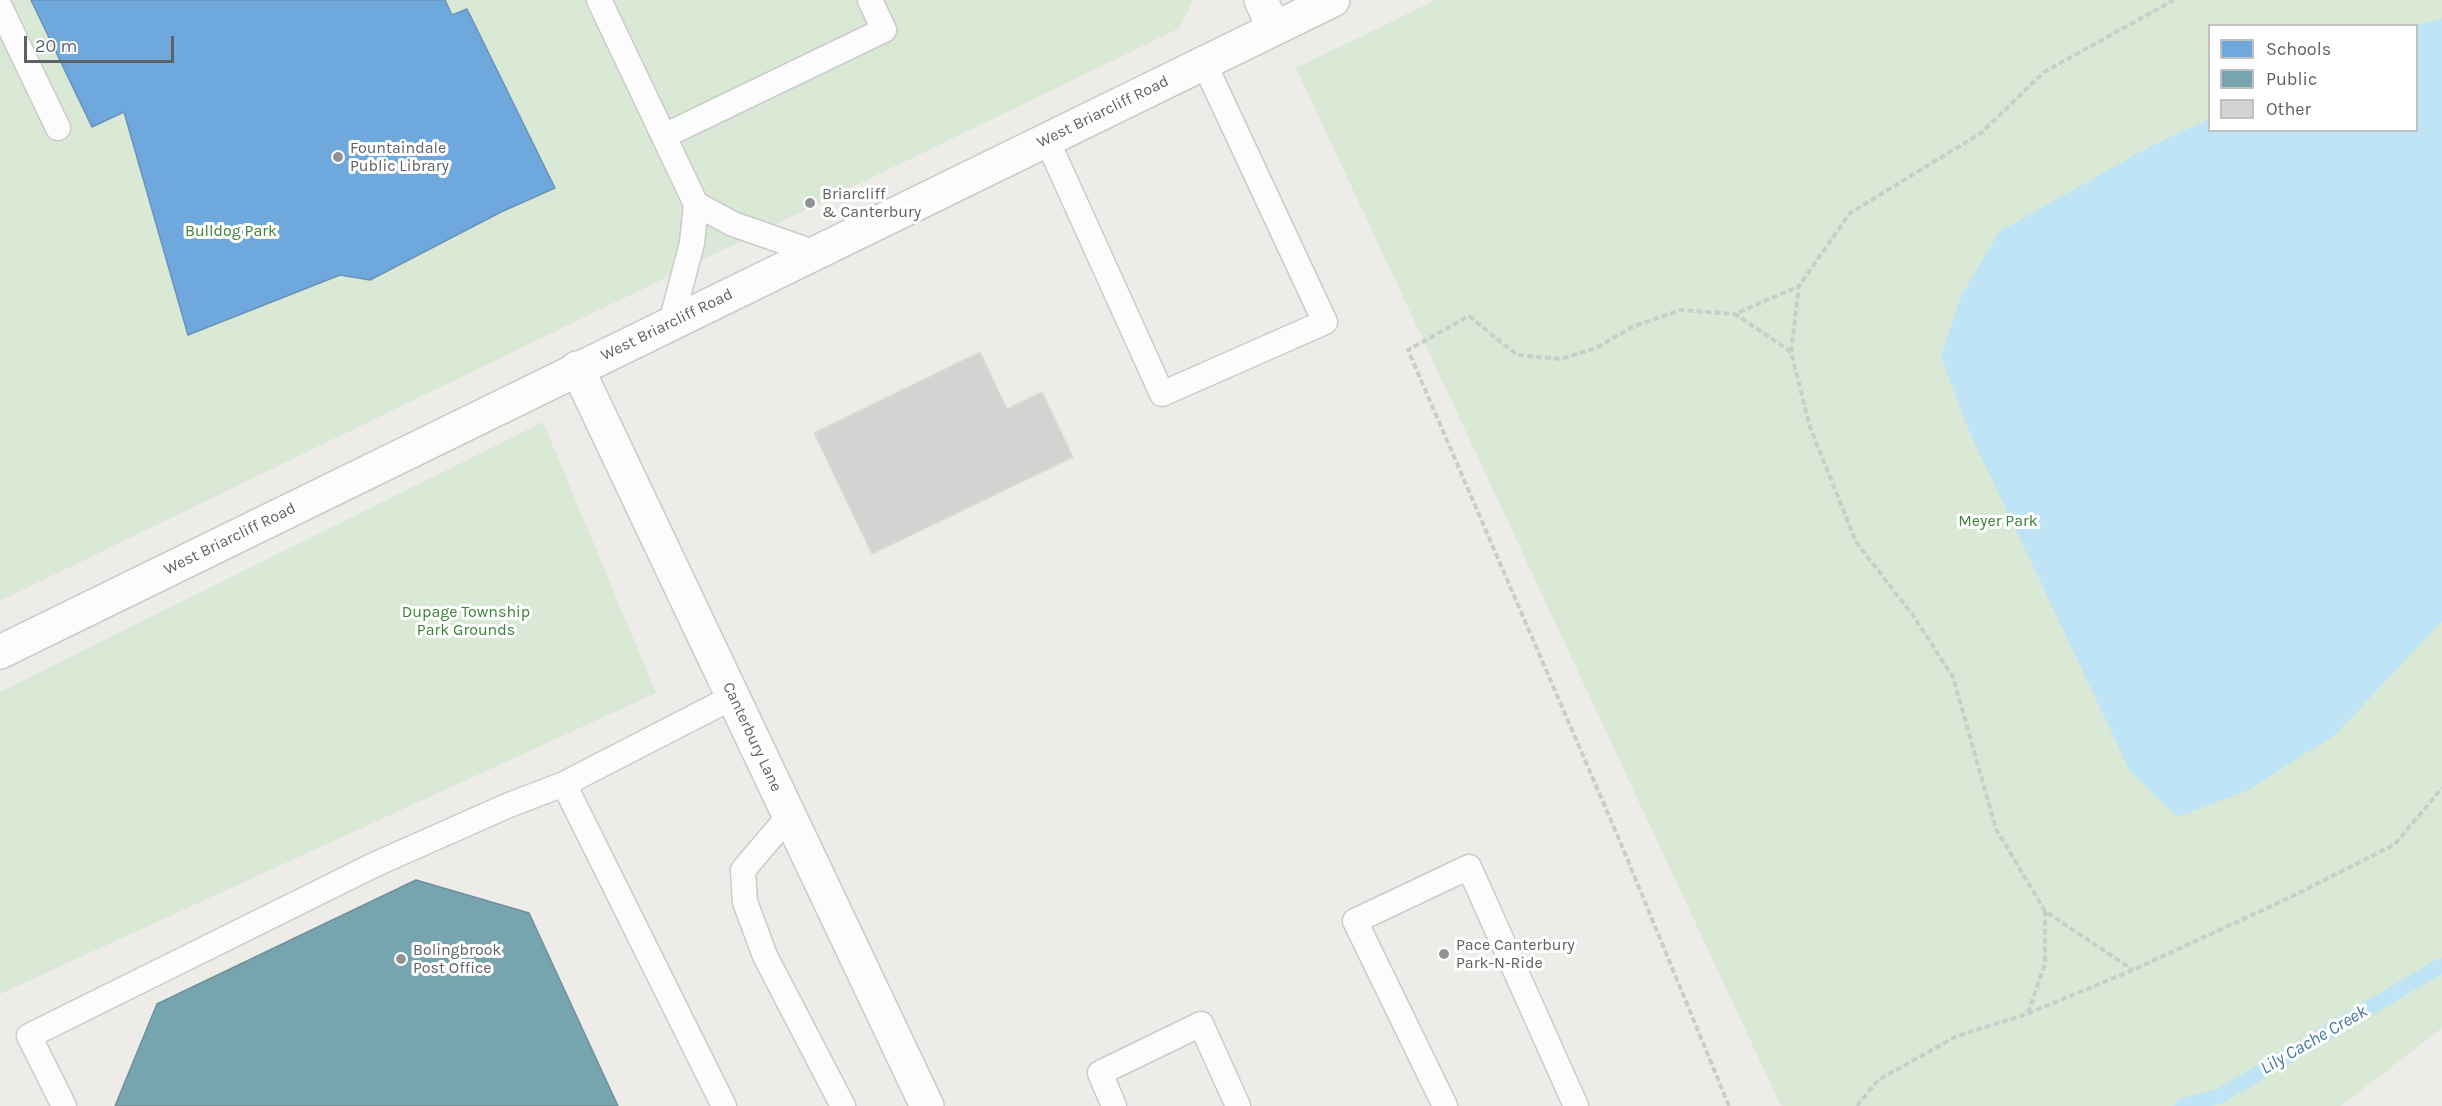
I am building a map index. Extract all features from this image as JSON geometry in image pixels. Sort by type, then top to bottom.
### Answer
[{"type":"street","name":"West Briarcliff Road","points":[[0,651],[1204,63],[1268,14],[1334,0]]},
{"type":"street","name":"Canterbury Lane","points":[[577,368],[927,1106]]},
{"type":"lane","points":[[664,136],[884,30],[870,0]]},
{"type":"lane","points":[[603,1],[696,204],[692,243],[671,323]]},
{"type":"lane","points":[[0,7],[58,128]]},
{"type":"lane","points":[[1047,140],[1162,394],[1325,322],[1204,63]]},
{"type":"lane","points":[[696,204],[733,224],[816,253]]},
{"type":"lane","points":[[64,1106],[29,1035],[376,864],[509,805],[564,784],[734,697]]},
{"type":"lane","points":[[564,784],[724,1106]]},
{"type":"lane","points":[[789,816],[743,870],[745,902],[765,956],[843,1106]]},
{"type":"lane","points":[[1445,1106],[1355,921],[1469,867],[1576,1106]]},
{"type":"lane","points":[[1114,1106],[1100,1073],[1201,1024],[1238,1106]]},
{"type":"path","points":[[2133,970],[2044,911],[1996,829],[1953,677],[1912,614],[1856,542],[1810,427],[1791,352],[1799,286],[1850,213],[1981,133],[2044,72],[2174,0]]},
{"type":"path","points":[[1730,1106],[1619,839],[1408,350],[1469,316],[1517,355],[1561,359],[1596,348],[1634,326],[1681,310],[1735,314],[1799,286]]},
{"type":"path","points":[[1735,314],[1791,352]]},
{"type":"path","points":[[1857,1106],[1878,1080],[1957,1036],[2027,1014],[2133,970],[2293,896],[2395,844],[2442,788]]},
{"type":"path","points":[[2027,1014],[2045,964],[2044,911]]},
{"type":"green space","name":"Bulldog Park","points":[[0,0],[1193,0],[1180,28],[0,601]]},
{"type":"green space","name":"Meyer Park","points":[[1436,0],[2442,0],[2442,1028],[2341,1106],[1781,1106],[1296,68]]},
{"type":"green space","name":"Dupage Township Park Grounds","points":[[543,422],[656,693],[0,994],[0,692]]},
{"type":"water","points":[[2442,18],[2442,621],[2336,734],[2247,791],[2177,817],[2130,771],[1969,431],[1941,357],[1961,296],[1999,232],[2147,148],[2208,119],[2208,132],[2418,132],[2418,26]]},
{"type":"building: Schools","name":"Fountaindale Public Library","points":[[31,0],[445,0],[452,15],[467,9],[555,188],[501,212],[370,280],[340,275],[188,335],[124,112],[92,127]]},
{"type":"building: Public","name":"Bolingbrook Post Office","points":[[416,880],[529,913],[618,1106],[115,1106],[157,1004]]},
{"type":"building: Other","points":[[980,352],[1007,409],[1042,392],[1073,457],[872,554],[814,433]]},
{"type":"waterway","name":"Lily Cache Creek","points":[[2182,1106],[2218,1097],[2442,965]]},
{"type":"place","name":"Fountaindale Public Library","points":[[338,157]]},
{"type":"place","name":"Briarcliff & Canterbury","points":[[810,203]]},
{"type":"place","name":"Pace Canterbury Park-N-Ride","points":[[1444,954]]},
{"type":"place","name":"Bolingbrook Post Office","points":[[401,959]]}]
